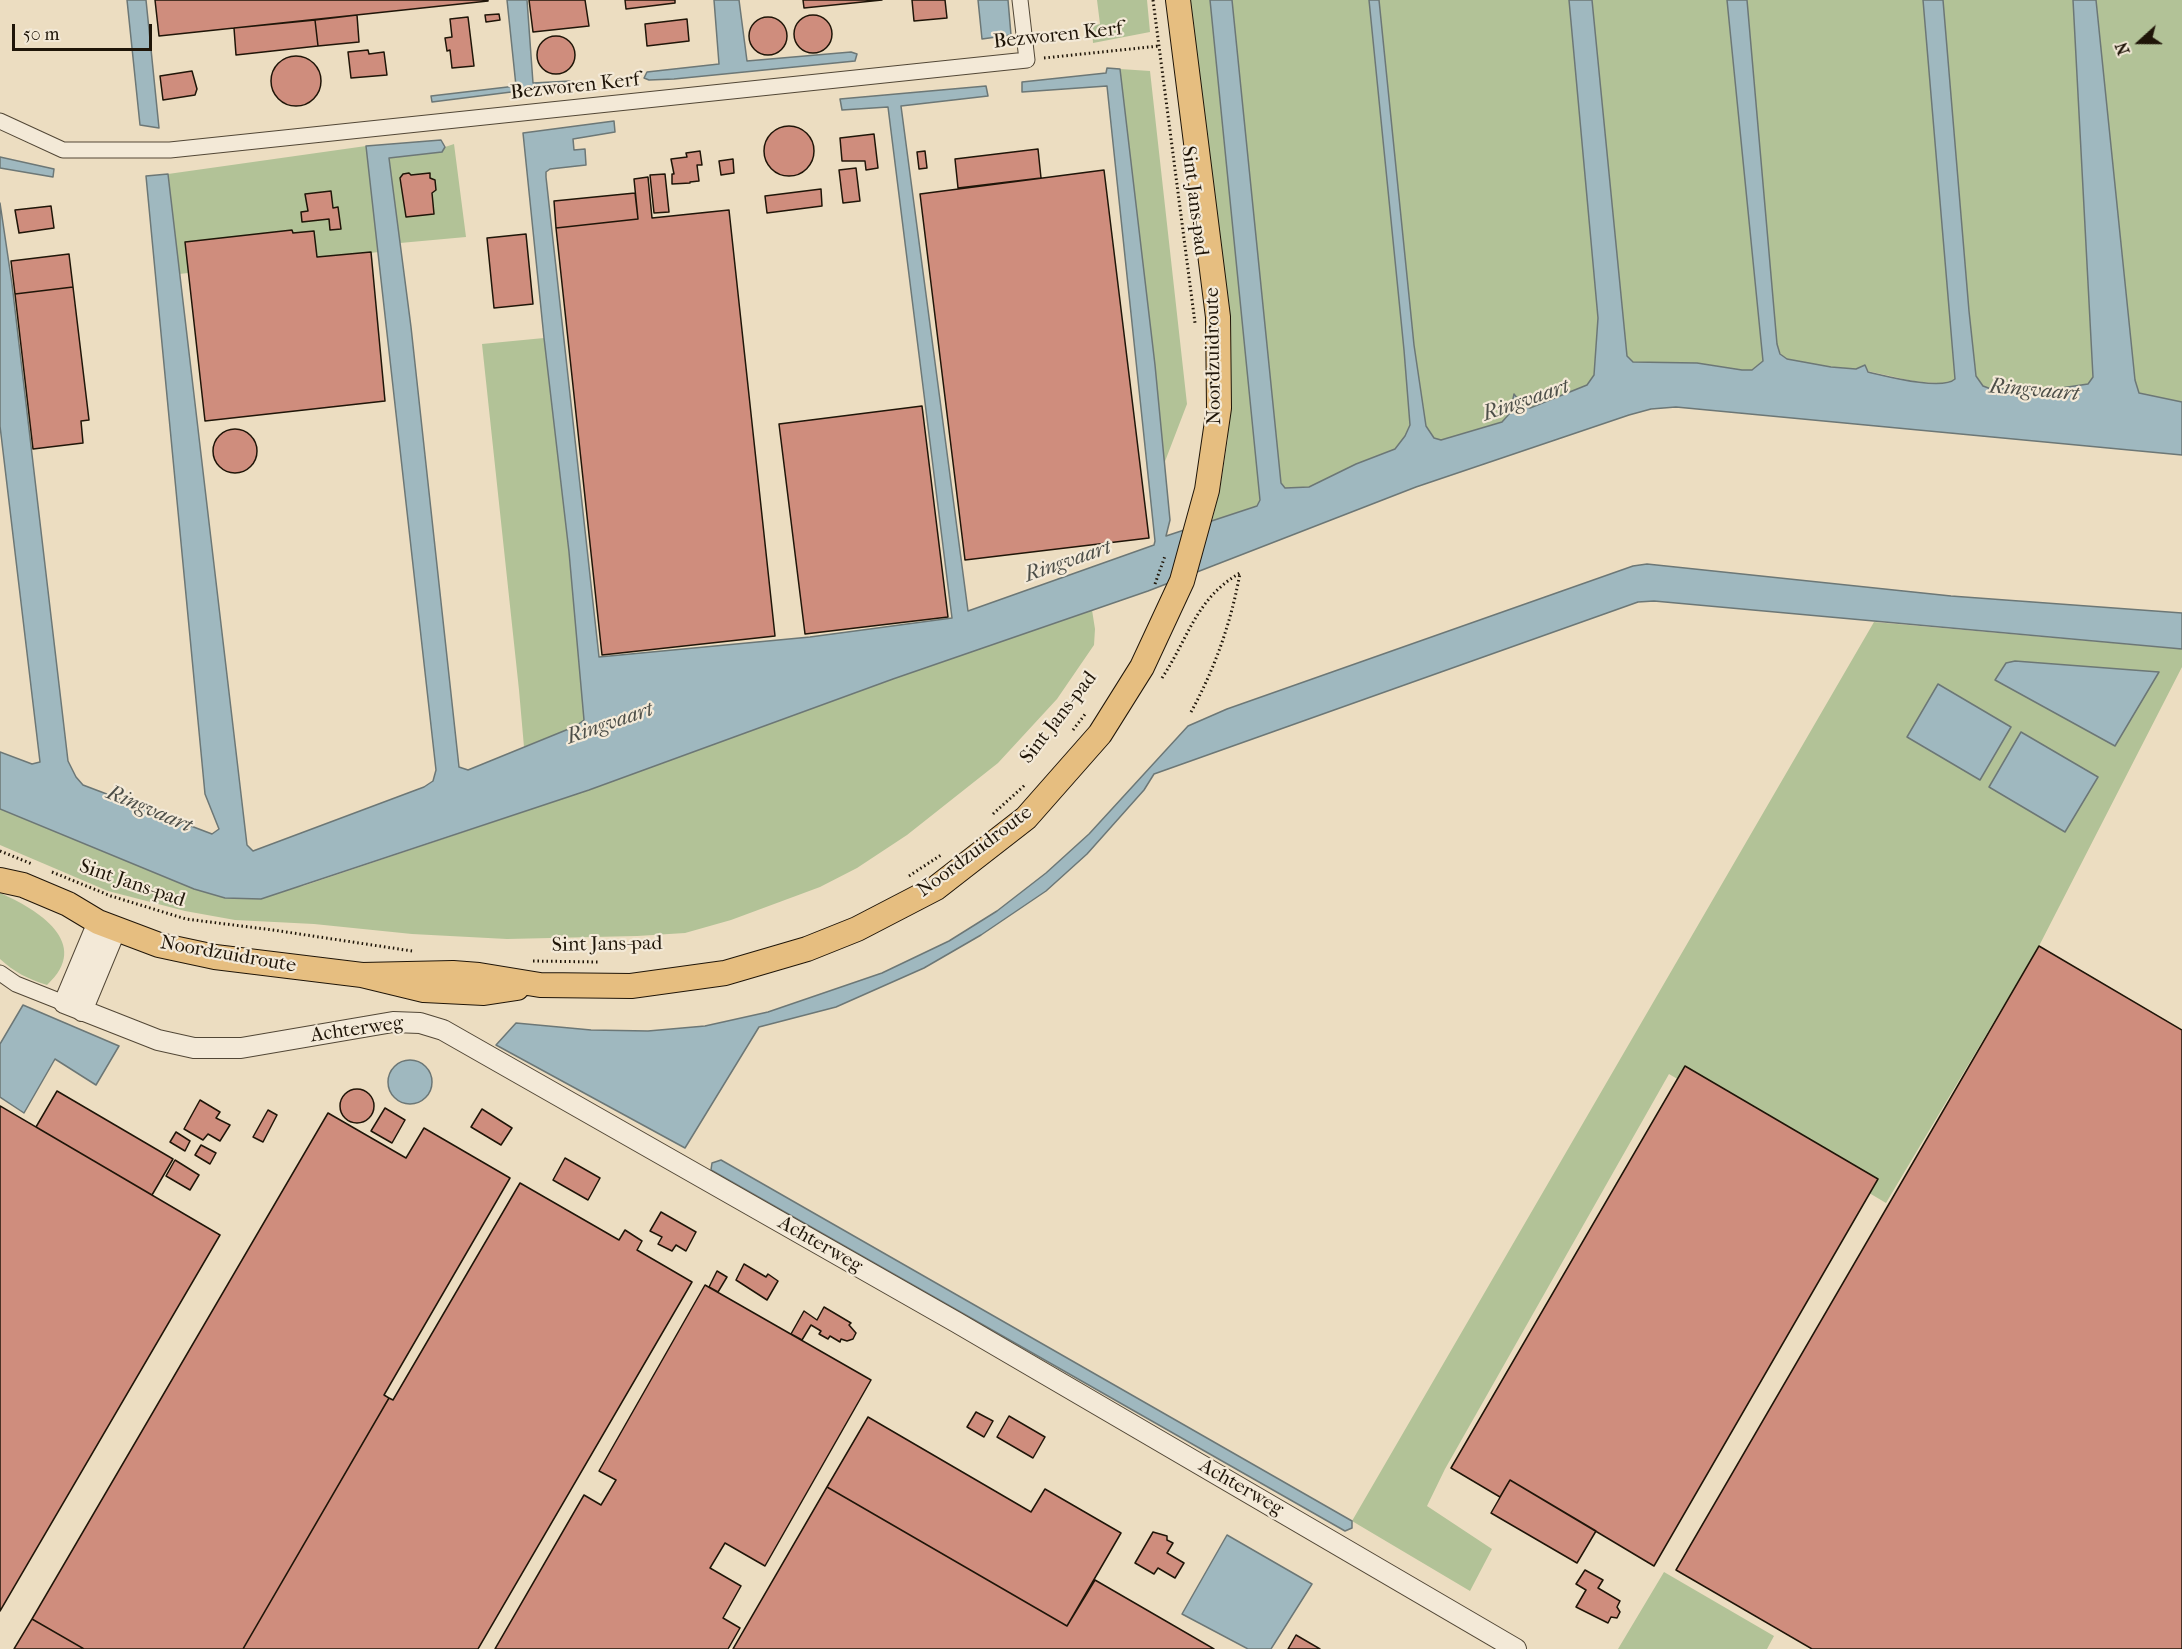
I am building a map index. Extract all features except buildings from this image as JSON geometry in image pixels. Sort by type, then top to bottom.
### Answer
[{"type":"main road","name":"Noordzuidroute","points":[[0,882],[15,897],[63,919],[107,925],[159,945],[215,957],[362,975],[453,973],[540,985],[631,986],[725,973],[807,949],[857,929],[936,888],[1026,818],[1100,734],[1142,667],[1182,581],[1199,522],[1207,490],[1219,408],[1218,317],[1178,0]]},
{"type":"street","points":[[1020,0],[1027,60]]},
{"type":"street","name":"Bezworen Kerf","points":[[0,121],[63,150],[170,150],[1027,60]]},
{"type":"street","points":[[73,1007],[107,925]]},
{"type":"street","name":"Achterweg","points":[[0,973],[16,984],[73,1007],[159,1040],[194,1048],[242,1048],[393,1022],[420,1023],[443,1030],[945,1316],[1516,1649]]},
{"type":"path","name":"Sint Jans-pad","points":[[1153,0],[1196,332]]},
{"type":"path","name":"Bezworen Kerf","points":[[1027,60],[1159,46]]},
{"type":"path","points":[[1191,712],[1220,650],[1235,601],[1240,573]]},
{"type":"path","name":"Sint Jans-pad","points":[[1070,734],[1092,705]]},
{"type":"path","name":"Sint Jans-pad","points":[[989,818],[1032,778]]},
{"type":"path","points":[[0,850],[37,866]]},
{"type":"path","points":[[903,880],[942,854]]},
{"type":"path","name":"Sint Jans-pad","points":[[47,870],[111,896],[186,919],[421,952]]},
{"type":"path","name":"Sint Jans-pad","points":[[522,960],[605,963]]},
{"type":"green space","points":[[1097,0],[1147,0],[1150,32],[1093,43],[1092,26],[1100,24]]},
{"type":"green space","points":[[1189,0],[1210,0],[1260,499],[1257,506],[1212,521],[1228,438],[1230,366]]},
{"type":"green space","points":[[1232,0],[1369,0],[1410,425],[1395,449],[1356,464],[1309,487],[1285,488],[1281,484]]},
{"type":"green space","points":[[1379,0],[1569,0],[1598,318],[1594,375],[1587,385],[1529,408],[1523,406],[1514,395],[1510,413],[1502,422],[1441,440],[1434,438],[1426,426],[1414,345]]},
{"type":"green space","points":[[1592,0],[1727,0],[1763,361],[1752,370],[1697,363],[1633,362],[1627,356]]},
{"type":"green space","points":[[1747,0],[1923,0],[1955,379],[1947,383],[1917,381],[1856,369],[1802,363],[1787,359],[1780,353],[1777,344]]},
{"type":"green space","points":[[1943,0],[2073,0],[2093,377],[2088,384],[2061,388],[1990,389],[1983,386],[1976,376]]},
{"type":"green space","points":[[2096,0],[2182,0],[2182,402],[2139,393],[2135,380]]},
{"type":"green space","points":[[1120,69],[1150,71],[1187,404],[1164,464]]},
{"type":"green space","points":[[454,144],[466,237],[400,243],[389,158],[442,152],[445,147]]},
{"type":"green space","points":[[366,146],[379,252],[179,274],[168,174]]},
{"type":"green space","points":[[544,338],[585,713],[584,720],[576,726],[524,747],[482,344]]},
{"type":"green space","points":[[1092,610],[1095,629],[1094,645],[1057,699],[998,763],[907,835],[857,868],[820,887],[731,920],[685,933],[507,939],[235,920],[185,911],[108,891],[0,845],[0,809],[194,889],[225,898],[303,886],[589,790],[893,679]]},
{"type":"green space","points":[[1874,622],[2182,649],[2182,667],[2039,946],[1886,1203],[1669,1074],[1445,1469],[1427,1506],[1492,1549],[1470,1591],[1352,1521]]},
{"type":"green space","points":[[0,893],[43,918],[55,929],[62,942],[64,955],[60,970],[47,985],[22,975],[0,959]]},
{"type":"green space","points":[[1664,1572],[1774,1636],[1767,1649],[1618,1649]]},
{"type":"water","points":[[127,0],[146,0],[159,128],[140,125]]},
{"type":"water","points":[[507,0],[527,0],[533,83],[570,81],[571,87],[432,102],[431,96],[516,86]]},
{"type":"water","points":[[714,0],[739,0],[747,61],[851,52],[857,54],[855,61],[674,79],[649,80],[644,78],[647,72],[719,64]]},
{"type":"water","points":[[978,0],[1008,0],[1011,35],[982,39]]},
{"type":"water","name":"Ringvaart","points":[[1210,0],[1232,0],[1281,483],[1285,488],[1309,487],[1356,464],[1395,449],[1410,425],[1369,0],[1379,0],[1414,345],[1426,426],[1434,438],[1441,440],[1502,422],[1510,413],[1514,394],[1523,406],[1530,408],[1587,385],[1594,375],[1598,318],[1569,0],[1592,0],[1627,356],[1633,362],[1697,363],[1752,370],[1763,361],[1727,0],[1747,0],[1777,344],[1780,354],[1787,359],[1831,367],[1856,369],[1865,365],[1868,372],[1913,382],[1938,384],[1955,379],[1923,0],[1943,0],[1976,376],[1983,386],[1991,389],[2061,388],[2088,384],[2093,377],[2073,0],[2096,0],[2135,380],[2139,393],[2182,402],[2182,455],[1676,407],[1651,409],[1416,487],[1148,591],[893,679],[589,790],[261,899],[225,898],[194,889],[0,809],[0,752],[32,764],[40,762],[0,426],[0,203],[12,284],[68,761],[83,785],[212,834],[219,829],[205,794],[146,176],[168,174],[247,845],[253,851],[424,787],[433,781],[436,770],[366,146],[441,140],[445,147],[442,152],[389,158],[411,327],[459,767],[468,770],[576,726],[584,720],[569,552],[523,133],[614,121],[615,132],[573,139],[574,150],[585,149],[586,165],[550,169],[546,172],[599,657],[810,637],[952,618],[888,107],[842,110],[840,99],[986,86],[988,96],[901,106],[968,611],[1154,545],[1155,541],[1107,86],[1022,92],[1022,82],[1106,73],[1107,68],[1120,69],[1155,365],[1170,520],[1166,536],[1257,506],[1260,500]]},
{"type":"water","points":[[0,157],[54,169],[53,177],[0,168]]},
{"type":"water","points":[[1647,564],[1951,596],[2182,613],[2182,649],[1654,601],[1638,602],[1154,774],[1144,790],[1087,854],[1046,891],[981,935],[924,968],[836,1007],[759,1027],[685,1148],[496,1045],[516,1023],[591,1030],[648,1031],[705,1026],[768,1012],[882,973],[949,941],[997,911],[1046,873],[1089,834],[1188,726],[1227,709],[1633,566]]},
{"type":"water","points":[[2015,661],[2159,672],[2115,746],[1995,680],[2006,663]]},
{"type":"water","points":[[1938,684],[2011,727],[1980,780],[1907,737]]},
{"type":"water","points":[[2021,732],[2098,777],[2065,832],[1989,787]]},
{"type":"water","points":[[23,1005],[119,1046],[96,1085],[55,1059],[24,1113],[0,1097],[0,1044]]},
{"type":"water","points":[[410,1060],[426,1066],[432,1082],[426,1098],[410,1104],[394,1098],[388,1082],[394,1066]]},
{"type":"water","points":[[721,1160],[1352,1521],[1352,1528],[1345,1531],[711,1170],[712,1163]]},
{"type":"water","points":[[1227,1535],[1312,1584],[1271,1649],[1248,1649],[1182,1614]]}]
